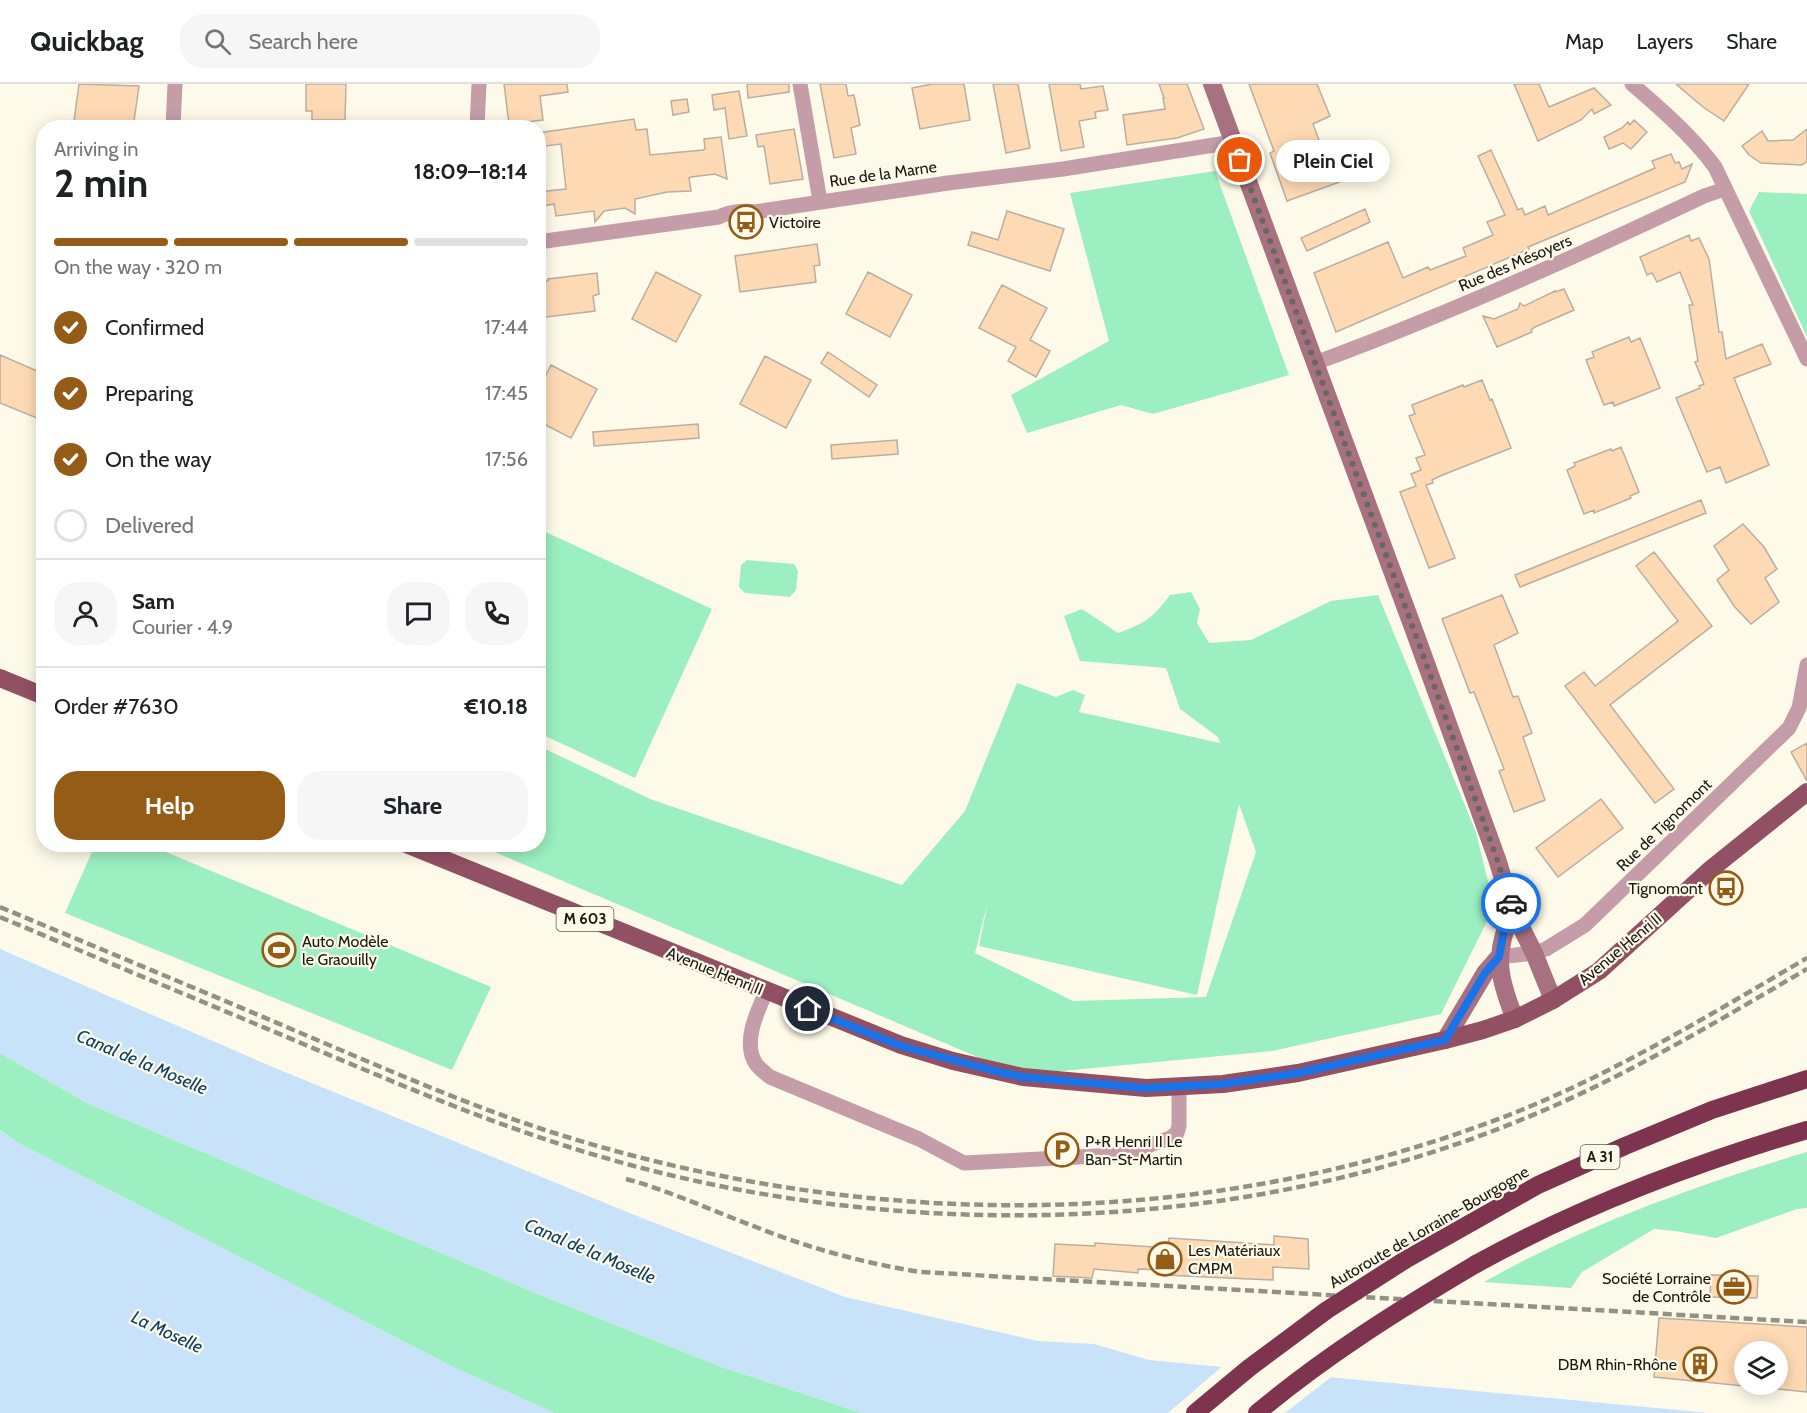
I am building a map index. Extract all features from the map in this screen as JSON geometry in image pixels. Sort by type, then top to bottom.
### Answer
[{"type":"highway","name":"Autoroute de Lorraine-Bourgogne","points":[[1195,1413],[1249,1368],[1327,1310],[1405,1260],[1538,1185],[1712,1110],[1807,1079]]},
{"type":"highway","name":"A 31","points":[[1257,1413],[1362,1334],[1476,1264],[1566,1217],[1648,1183],[1730,1153],[1807,1130]]},
{"type":"main road","points":[[0,678],[36,693]]},
{"type":"main road","name":"Avenue Henri II","points":[[425,852],[901,1046],[1023,1077],[1146,1088],[1223,1084],[1298,1073],[1445,1040],[1515,1019],[1553,1000],[1599,971],[1711,869],[1807,792]]},
{"type":"street","points":[[173,120],[175,84]]},
{"type":"street","points":[[477,120],[479,84]]},
{"type":"street","points":[[800,84],[820,201]]},
{"type":"street","points":[[1212,84],[1497,859],[1513,911],[1534,953],[1553,1000]]},
{"type":"street","points":[[1632,84],[1677,124],[1715,167],[1807,359]]},
{"type":"street","name":"Rue de la Marne","points":[[546,241],[1063,169],[1233,142]]},
{"type":"street","name":"Rue des Mésoyers","points":[[1315,363],[1506,287],[1574,258],[1704,196],[1725,189]]},
{"type":"street","name":"Rue de Tignomont","points":[[1499,957],[1534,953],[1554,945],[1585,925],[1789,728],[1799,708],[1807,668]]},
{"type":"street","points":[[1513,911],[1504,930],[1499,957],[1504,986],[1515,1019]]},
{"type":"street","points":[[1445,1040],[1485,973],[1499,957]]},
{"type":"street","points":[[766,992],[749,1044],[755,1062],[770,1077],[919,1139],[964,1163],[1135,1154],[1177,1133],[1179,1086]]},
{"type":"green space","points":[[1215,171],[1289,375],[1153,414],[1121,405],[1027,433],[1011,395],[1109,341],[1070,193]]},
{"type":"green space","points":[[1759,192],[1807,194],[1807,337],[1749,211]]},
{"type":"green space","points":[[546,532],[712,609],[635,778],[546,736]]},
{"type":"green space","points":[[747,560],[794,564],[798,571],[796,590],[790,597],[745,593],[739,587],[741,565]]},
{"type":"green space","points":[[1191,592],[1200,609],[1197,623],[1209,643],[1251,640],[1331,601],[1378,595],[1476,832],[1494,907],[1441,1014],[1272,1051],[1020,1075],[494,852],[546,852],[546,749],[650,799],[902,885],[965,811],[1017,683],[1056,697],[1073,690],[1085,695],[1079,712],[1220,743],[1218,737],[1180,709],[1166,668],[1080,661],[1064,616],[1082,609],[1118,633],[1135,626],[1158,610],[1170,595]],"holes":[[[1239,804],[1256,852],[1206,997],[1073,1001],[975,953],[988,901],[979,946],[1197,995]]]},
{"type":"green space","name":"Auto Modèle le Graouilly","points":[[92,852],[166,852],[491,987],[452,1070],[65,913]]},
{"type":"green space","points":[[0,1053],[87,1103],[548,1298],[722,1367],[862,1413],[554,1413],[457,1369],[18,1143],[0,1130]]},
{"type":"green space","points":[[1807,1152],[1807,1208],[1797,1209],[1716,1238],[1654,1229],[1582,1272],[1571,1288],[1484,1282],[1561,1242],[1642,1208],[1724,1178]]},
{"type":"water","name":"Canal de la Moselle","points":[[0,949],[275,1068],[632,1214],[845,1297],[1038,1341],[1094,1344],[1149,1360],[1709,1413],[862,1413],[722,1367],[548,1298],[87,1103],[0,1053]]},
{"type":"water","name":"La Moselle","points":[[0,1130],[18,1143],[457,1369],[554,1413],[0,1413]]},
{"type":"pier","points":[[1225,1364],[1335,1374],[1285,1413],[1168,1413]]},
{"type":"building","points":[[79,84],[139,86],[134,120],[74,120]]},
{"type":"building","points":[[306,84],[346,84],[345,120],[312,120],[312,111],[306,111]]},
{"type":"building","points":[[504,84],[567,84],[568,92],[540,96],[543,120],[508,120]]},
{"type":"building","points":[[747,84],[789,84],[789,92],[748,98]]},
{"type":"building","points":[[820,84],[846,84],[848,96],[854,95],[860,125],[851,128],[856,154],[834,158]]},
{"type":"building","points":[[932,84],[964,84],[970,120],[920,129],[912,88]]},
{"type":"building","points":[[993,84],[1018,84],[1030,148],[1006,153]]},
{"type":"building","points":[[1049,84],[1080,84],[1081,89],[1103,86],[1108,110],[1095,112],[1096,118],[1079,121],[1084,147],[1061,151]]},
{"type":"building","points":[[1159,84],[1187,84],[1204,129],[1177,138],[1127,145],[1123,115],[1165,109]]},
{"type":"building","points":[[1249,84],[1317,84],[1330,116],[1313,124],[1324,154],[1334,150],[1345,180],[1287,201],[1270,153],[1274,151]]},
{"type":"building","points":[[1514,84],[1539,84],[1549,107],[1594,88],[1611,105],[1594,114],[1592,109],[1581,120],[1538,141]]},
{"type":"building","points":[[1676,84],[1749,84],[1724,121]]},
{"type":"building","points":[[739,91],[747,136],[729,139],[725,108],[714,110],[712,95]]},
{"type":"building","points":[[687,99],[689,112],[673,115],[671,101]]},
{"type":"building","points":[[634,119],[636,130],[647,129],[650,155],[703,150],[705,149],[704,139],[721,137],[727,179],[715,174],[691,177],[689,178],[691,191],[667,192],[635,199],[635,214],[625,208],[604,211],[595,222],[594,211],[556,216],[554,204],[546,206],[546,191],[566,189],[561,144],[546,146],[546,132]]},
{"type":"building","points":[[1634,120],[1647,132],[1631,149],[1623,143],[1609,149],[1604,137],[1622,128],[1628,122],[1630,125]]},
{"type":"building","points":[[794,129],[803,179],[770,184],[764,146],[758,147],[756,135]]},
{"type":"building","points":[[1807,129],[1807,161],[1802,165],[1761,163],[1749,155],[1742,146],[1762,131],[1768,141],[1793,140]]},
{"type":"building","points":[[1491,150],[1518,210],[1522,208],[1525,215],[1545,206],[1548,215],[1655,168],[1652,161],[1671,154],[1675,163],[1679,162],[1682,169],[1692,164],[1685,182],[1528,247],[1529,249],[1336,332],[1314,273],[1388,242],[1403,278],[1428,267],[1430,270],[1466,256],[1463,248],[1493,235],[1487,222],[1505,215],[1478,156]]},
{"type":"building","points":[[1365,209],[1370,222],[1307,251],[1301,238]]},
{"type":"building","points":[[1007,211],[1064,229],[1050,271],[968,245],[972,232],[998,240]]},
{"type":"building","points":[[1689,235],[1691,241],[1699,238],[1709,259],[1719,332],[1722,332],[1726,359],[1762,344],[1771,364],[1734,378],[1769,465],[1726,483],[1720,467],[1707,472],[1676,398],[1704,384],[1695,362],[1698,361],[1689,305],[1693,305],[1680,272],[1657,282],[1652,273],[1647,275],[1640,257]]},
{"type":"building","points":[[817,244],[820,265],[814,266],[816,282],[740,292],[735,256]]},
{"type":"building","points":[[656,272],[701,295],[676,342],[632,319]]},
{"type":"building","points":[[868,272],[912,295],[890,337],[846,314]]},
{"type":"building","points":[[597,273],[599,294],[593,296],[595,311],[546,317],[546,281],[548,279]]},
{"type":"building","points":[[1002,285],[1047,308],[1030,340],[1050,351],[1036,377],[1008,361],[1016,347],[979,328]]},
{"type":"building","points":[[1564,289],[1574,310],[1497,347],[1483,316],[1494,319],[1518,309],[1520,303],[1524,306]]},
{"type":"building","points":[[1629,337],[1631,342],[1640,338],[1660,388],[1614,406],[1613,402],[1604,405],[1586,360],[1594,357],[1592,352]]},
{"type":"building","points":[[828,352],[877,385],[869,397],[821,363]]},
{"type":"building","points":[[0,355],[36,371],[36,418],[0,403]]},
{"type":"building","points":[[765,356],[811,380],[786,428],[740,404]]},
{"type":"building","points":[[551,365],[597,389],[571,438],[546,425],[546,375]]},
{"type":"building","points":[[1482,380],[1511,448],[1440,476],[1432,480],[1433,483],[1426,485],[1455,558],[1429,568],[1400,492],[1416,486],[1411,474],[1421,470],[1416,458],[1425,455],[1409,416],[1415,414],[1412,405]]},
{"type":"building","points":[[698,424],[699,438],[594,446],[593,432]]},
{"type":"building","points":[[897,440],[898,454],[832,459],[831,445]]},
{"type":"building","points":[[1621,447],[1639,492],[1630,496],[1631,498],[1594,513],[1594,510],[1584,514],[1567,470],[1575,466],[1574,463]]},
{"type":"building","points":[[1701,500],[1706,513],[1520,587],[1515,575]]},
{"type":"building","points":[[1743,524],[1764,547],[1777,569],[1765,578],[1779,602],[1751,624],[1734,606],[1717,580],[1729,570],[1714,546]]},
{"type":"building","points":[[1654,552],[1712,626],[1610,705],[1674,789],[1655,803],[1565,686],[1584,672],[1595,686],[1678,621],[1636,566]]},
{"type":"building","points":[[1502,595],[1518,633],[1494,645],[1513,697],[1518,696],[1532,733],[1523,737],[1545,800],[1514,812],[1499,771],[1504,769],[1474,692],[1470,693],[1442,619]]},
{"type":"building","points":[[1807,743],[1807,781],[1791,752]]},
{"type":"building","points":[[1601,799],[1623,828],[1558,877],[1536,848]]},
{"type":"building","points":[[1274,1236],[1308,1239],[1309,1269],[1273,1267],[1273,1280],[1164,1275],[1164,1270],[1138,1269],[1138,1273],[1094,1269],[1092,1278],[1053,1276],[1055,1244],[1095,1246],[1095,1243],[1168,1248],[1169,1238],[1274,1245]]},
{"type":"building","name":"Société Lorraine de Contrôle","points":[[1711,1275],[1758,1276],[1757,1298],[1710,1297]]},
{"type":"building","name":"DBM Rhin-Rhône","points":[[1659,1318],[1807,1327],[1807,1392],[1788,1390],[1788,1341],[1734,1341],[1734,1385],[1654,1377]]},
{"type":"railway","points":[[0,907],[425,1085],[542,1129],[662,1163],[784,1187],[908,1201],[1032,1205],[1157,1198],[1280,1181],[1401,1152],[1519,1111],[1593,1078],[1666,1040],[1807,958]]},
{"type":"railway","points":[[0,917],[367,1071],[501,1124],[569,1147],[686,1179],[806,1201],[928,1213],[1052,1215],[1174,1207],[1296,1188],[1414,1158],[1528,1117],[1600,1084],[1670,1048],[1807,969]]},
{"type":"railway","points":[[626,1179],[659,1189],[776,1235],[816,1248],[920,1272],[1807,1322]]},
{"type":"way so far","points":[[1240,160],[1415,633],[1511,903]]},
{"type":"place","name":"Plein Ciel","points":[[1240,160]]},
{"type":"place","name":"Victoire","points":[[746,222]]},
{"type":"place","name":"Tignomont","points":[[1726,888]]},
{"type":"place","name":"Auto Modèle le Graouilly","points":[[279,950]]},
{"type":"place","name":"P+R Henri II Le Ban-St-Martin","points":[[1062,1150]]},
{"type":"place","name":"Les Matériaux CMPM","points":[[1165,1259]]},
{"type":"place","name":"Société Lorraine de Contrôle","points":[[1734,1287]]},
{"type":"place","name":"DBM Rhin-Rhône","points":[[1700,1364]]},
{"type":"route","points":[[808,1009],[901,1046],[1023,1077],[1146,1088],[1223,1084],[1280,1076],[1445,1040],[1485,973],[1499,957],[1504,930],[1513,911],[1511,903]]}]
